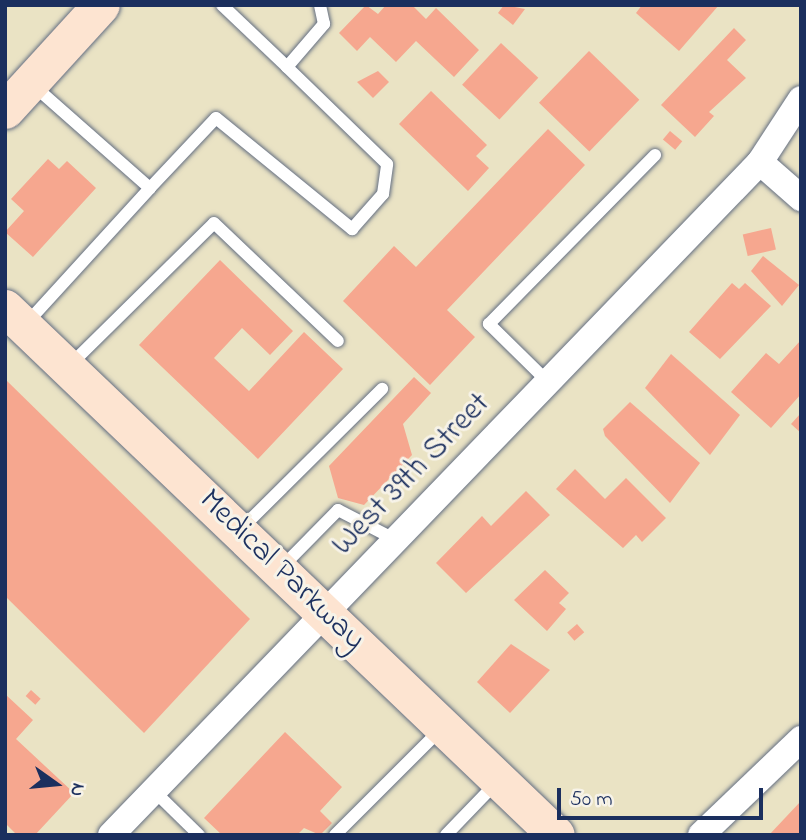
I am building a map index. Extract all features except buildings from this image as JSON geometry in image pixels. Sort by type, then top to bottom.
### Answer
[{"type":"street","points":[[5,110],[101,5]]},
{"type":"street","name":"West 39th Street","points":[[111,835],[760,162],[801,99]]},
{"type":"street","points":[[760,162],[801,198]]},
{"type":"street","name":"Medical Parkway","points":[[14,317],[556,835]]},
{"type":"street","points":[[701,835],[801,739]]},
{"type":"lane","points":[[14,317],[150,188],[216,118],[352,229],[383,194],[387,164],[222,5]]},
{"type":"lane","points":[[287,67],[324,24],[320,5]]},
{"type":"lane","points":[[31,83],[150,188]]},
{"type":"lane","points":[[548,382],[489,324],[655,155]]},
{"type":"lane","points":[[67,367],[214,223],[338,341]]},
{"type":"lane","points":[[239,531],[382,389]]},
{"type":"lane","points":[[279,570],[338,510],[396,540]]},
{"type":"lane","points":[[335,835],[443,727]]},
{"type":"lane","points":[[446,835],[499,780]]},
{"type":"lane","points":[[154,791],[199,835]]}]
